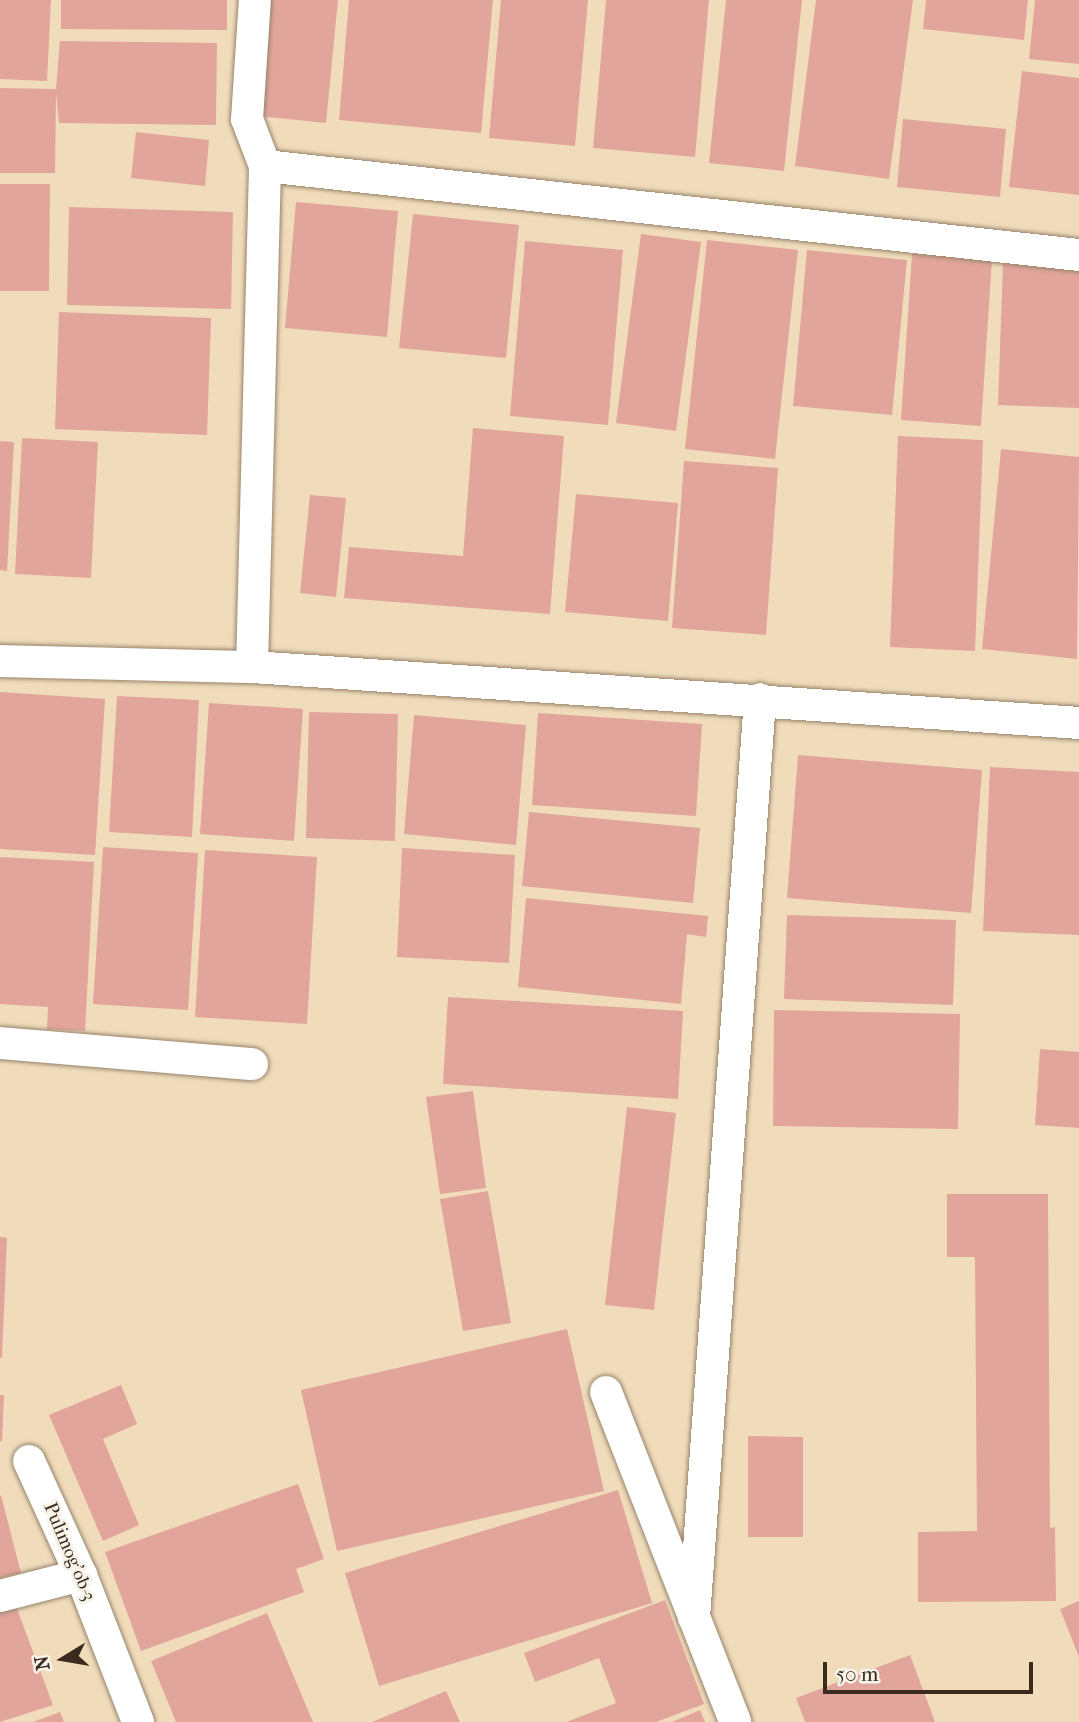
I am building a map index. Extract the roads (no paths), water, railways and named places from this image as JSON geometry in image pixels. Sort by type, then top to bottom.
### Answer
[{"type":"street","points":[[252,667],[265,166],[247,119],[256,0]]},
{"type":"street","points":[[265,166],[1079,255]]},
{"type":"street","points":[[0,660],[252,667],[760,699],[1079,723]]},
{"type":"street","points":[[694,1618],[760,699]]},
{"type":"street","points":[[0,1043],[252,1064]]},
{"type":"street","points":[[606,1392],[735,1722]]},
{"type":"street","name":"Pulimog’ob-3","points":[[29,1461],[81,1575],[138,1722]]},
{"type":"street","points":[[0,1596],[81,1575]]}]
